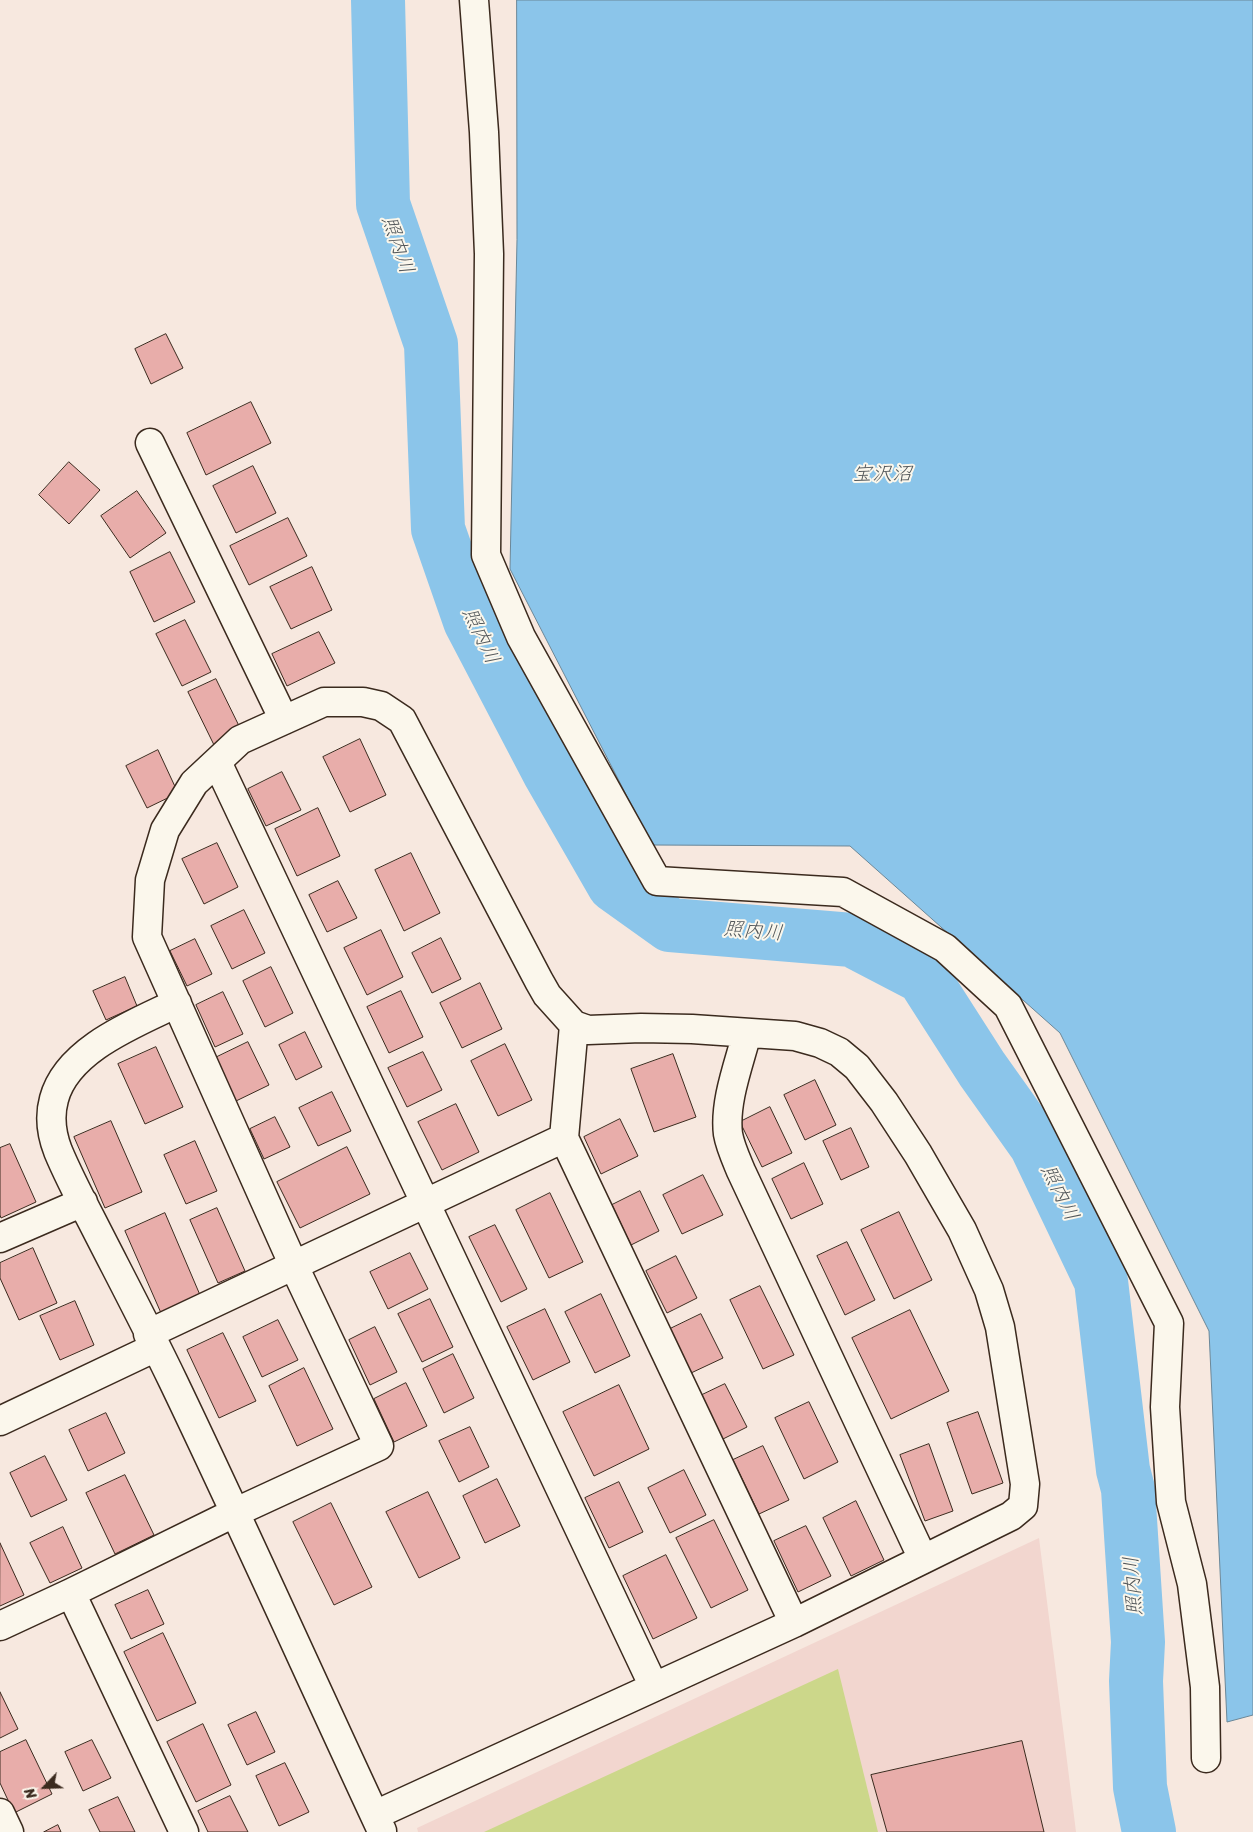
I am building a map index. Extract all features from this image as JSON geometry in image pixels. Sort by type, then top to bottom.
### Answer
[{"type":"street","points":[[474,0],[484,132],[489,254],[486,555],[521,638],[657,880],[843,892],[946,948],[1008,1006],[1168,1323],[1165,1407],[1171,1502],[1192,1584],[1205,1687],[1206,1758]]},
{"type":"street","points":[[150,443],[284,720]]},
{"type":"street","points":[[0,1626],[236,1512],[379,1446],[294,1266],[177,1002],[148,937],[150,880],[165,830],[194,782],[240,740],[324,702],[353,702],[381,706],[402,720],[539,981],[547,995],[574,1025],[588,1030],[692,1029],[796,1036],[838,1052],[857,1067],[884,1102],[918,1154],[962,1230],[990,1290],[1000,1327],[1024,1474],[1023,1506],[1011,1516],[923,1560],[654,1688],[379,1824],[236,1512],[57,1148],[50,1123],[54,1097],[63,1078],[79,1059],[106,1039],[177,1002]]},
{"type":"street","points":[[217,762],[654,1688]]},
{"type":"street","points":[[574,1025],[564,1138],[794,1623]]},
{"type":"street","points":[[747,1033],[732,1087],[728,1133],[733,1151],[740,1171],[923,1560]]},
{"type":"street","points":[[0,1421],[294,1266],[564,1138]]},
{"type":"street","points":[[0,1238],[83,1202]]},
{"type":"street","points":[[71,1593],[184,1832]]},
{"type":"street","points":[[0,1813],[9,1832]]},
{"type":"shaded area","points":[[1039,1538],[1076,1832],[418,1832],[417,1828]]},
{"type":"green space","points":[[838,1669],[878,1832],[484,1832]]},
{"type":"water","name":"宝沢沼","points":[[517,0],[1253,0],[1253,1715],[1227,1722],[1209,1331],[1060,1033],[850,846],[652,845],[510,569],[517,240]]},
{"type":"building","points":[[166,334],[183,368],[151,384],[135,349]]},
{"type":"building","points":[[251,402],[271,443],[206,475],[187,433]]},
{"type":"building","points":[[69,462],[100,490],[69,524],[39,495]]},
{"type":"building","points":[[253,466],[276,513],[236,533],[213,486]]},
{"type":"building","points":[[137,491],[166,533],[130,558],[101,516]]},
{"type":"building","points":[[288,518],[307,556],[249,585],[230,546]]},
{"type":"building","points":[[170,552],[195,602],[154,622],[130,572]]},
{"type":"building","points":[[312,567],[332,610],[291,629],[270,587]]},
{"type":"building","points":[[185,620],[211,672],[182,686],[156,634]]},
{"type":"building","points":[[319,632],[335,663],[287,686],[272,654]]},
{"type":"building","points":[[216,679],[243,734],[215,747],[188,692]]},
{"type":"building","points":[[360,739],[386,795],[350,812],[323,757]]},
{"type":"building","points":[[158,750],[178,793],[147,808],[126,766]]},
{"type":"building","points":[[282,772],[301,810],[266,826],[248,789]]},
{"type":"building","points":[[318,808],[340,856],[297,876],[275,829]]},
{"type":"building","points":[[217,843],[238,887],[204,904],[182,859]]},
{"type":"building","points":[[411,853],[440,913],[404,931],[375,870]]},
{"type":"building","points":[[338,881],[357,918],[327,932],[309,895]]},
{"type":"building","points":[[244,910],[265,953],[232,969],[211,926]]},
{"type":"building","points":[[381,930],[403,977],[367,995],[344,948]]},
{"type":"building","points":[[441,938],[461,979],[432,993],[412,953]]},
{"type":"building","points":[[195,939],[212,974],[187,986],[170,951]]},
{"type":"building","points":[[271,967],[293,1013],[265,1027],[243,981]]},
{"type":"building","points":[[125,977],[137,1006],[106,1020],[93,991]]},
{"type":"building","points":[[480,983],[502,1029],[462,1048],[440,1003]]},
{"type":"building","points":[[401,991],[423,1037],[389,1053],[367,1007]]},
{"type":"building","points":[[223,992],[243,1034],[215,1047],[196,1005]]},
{"type":"building","points":[[305,1032],[322,1067],[296,1080],[279,1045]]},
{"type":"building","points":[[248,1042],[269,1085],[236,1101],[215,1058]]},
{"type":"building","points":[[505,1044],[532,1100],[498,1116],[471,1061]]},
{"type":"building","points":[[156,1047],[183,1107],[145,1124],[118,1064]]},
{"type":"building","points":[[423,1052],[442,1090],[407,1107],[388,1068]]},
{"type":"building","points":[[673,1054],[696,1117],[654,1132],[631,1069]]},
{"type":"building","points":[[815,1080],[836,1125],[805,1140],[784,1095]]},
{"type":"building","points":[[332,1092],[351,1131],[318,1146],[299,1108]]},
{"type":"building","points":[[456,1104],[479,1152],[442,1170],[418,1122]]},
{"type":"building","points":[[770,1107],[792,1153],[762,1167],[740,1122]]},
{"type":"building","points":[[275,1117],[290,1147],[264,1159],[250,1129]]},
{"type":"building","points":[[620,1119],[638,1156],[601,1174],[584,1137]]},
{"type":"building","points":[[111,1121],[142,1192],[105,1208],[74,1137]]},
{"type":"building","points":[[851,1128],[869,1167],[841,1180],[823,1141]]},
{"type":"building","points":[[195,1141],[217,1191],[186,1204],[164,1155]]},
{"type":"building","points":[[10,1144],[36,1202],[1,1218],[0,1148]]},
{"type":"building","points":[[347,1147],[370,1194],[300,1228],[277,1182]]},
{"type":"building","points":[[804,1163],[823,1204],[791,1219],[772,1179]]},
{"type":"building","points":[[703,1175],[723,1215],[682,1234],[663,1195]]},
{"type":"building","points":[[640,1191],[659,1231],[631,1245],[612,1205]]},
{"type":"building","points":[[550,1193],[583,1262],[549,1278],[516,1210]]},
{"type":"building","points":[[217,1208],[245,1271],[218,1283],[190,1220]]},
{"type":"building","points":[[899,1212],[932,1280],[894,1299],[861,1230]]},
{"type":"building","points":[[165,1213],[200,1295],[161,1313],[125,1231]]},
{"type":"building","points":[[495,1225],[527,1289],[501,1302],[469,1237]]},
{"type":"building","points":[[847,1242],[875,1300],[845,1315],[817,1256]]},
{"type":"building","points":[[33,1248],[57,1303],[19,1320],[0,1278],[0,1263]]},
{"type":"building","points":[[410,1253],[428,1289],[388,1309],[370,1272]]},
{"type":"building","points":[[676,1256],[697,1298],[667,1313],[646,1271]]},
{"type":"building","points":[[760,1286],[794,1355],[763,1369],[730,1300]]},
{"type":"building","points":[[601,1294],[630,1356],[595,1373],[565,1312]]},
{"type":"building","points":[[430,1299],[453,1347],[422,1362],[398,1314]]},
{"type":"building","points":[[75,1301],[94,1345],[60,1360],[40,1316]]},
{"type":"building","points":[[545,1309],[570,1362],[533,1380],[507,1327]]},
{"type":"building","points":[[910,1310],[949,1391],[891,1419],[852,1338]]},
{"type":"building","points":[[701,1314],[723,1358],[691,1373],[670,1329]]},
{"type":"building","points":[[278,1320],[298,1360],[262,1377],[243,1337]]},
{"type":"building","points":[[375,1327],[397,1372],[370,1385],[349,1340]]},
{"type":"building","points":[[223,1333],[256,1401],[219,1418],[187,1350]]},
{"type":"building","points":[[453,1354],[474,1398],[444,1413],[423,1369]]},
{"type":"building","points":[[304,1368],[333,1429],[297,1446],[269,1386]]},
{"type":"building","points":[[406,1383],[427,1426],[394,1442],[374,1399]]},
{"type":"building","points":[[725,1384],[747,1427],[721,1440],[700,1396]]},
{"type":"building","points":[[619,1385],[649,1449],[594,1476],[563,1412]]},
{"type":"building","points":[[809,1402],[838,1462],[804,1479],[775,1418]]},
{"type":"building","points":[[978,1412],[1003,1483],[972,1494],[947,1423]]},
{"type":"building","points":[[106,1413],[125,1453],[88,1471],[69,1430]]},
{"type":"building","points":[[470,1427],[489,1467],[459,1482],[439,1441]]},
{"type":"building","points":[[929,1444],[953,1511],[925,1521],[900,1455]]},
{"type":"building","points":[[763,1446],[789,1500],[759,1514],[733,1460]]},
{"type":"building","points":[[45,1456],[67,1500],[31,1517],[10,1473]]},
{"type":"building","points":[[684,1470],[706,1515],[670,1533],[648,1488]]},
{"type":"building","points":[[125,1475],[154,1535],[115,1554],[86,1493]]},
{"type":"building","points":[[497,1479],[520,1526],[485,1543],[463,1496]]},
{"type":"building","points":[[619,1482],[643,1532],[609,1548],[585,1498]]},
{"type":"building","points":[[428,1492],[460,1558],[419,1578],[386,1512]]},
{"type":"building","points":[[856,1501],[884,1560],[851,1576],[823,1518]]},
{"type":"building","points":[[331,1503],[372,1587],[334,1605],[293,1522]]},
{"type":"building","points":[[714,1520],[748,1590],[711,1608],[676,1538]]},
{"type":"building","points":[[806,1526],[831,1576],[798,1592],[774,1541]]},
{"type":"building","points":[[63,1527],[82,1568],[50,1583],[30,1543]]},
{"type":"building","points":[[0,1543],[24,1595],[0,1606]]},
{"type":"building","points":[[666,1555],[697,1618],[653,1639],[623,1576]]},
{"type":"building","points":[[148,1590],[164,1624],[131,1639],[115,1605]]},
{"type":"building","points":[[163,1633],[196,1703],[157,1721],[124,1652]]},
{"type":"building","points":[[0,1692],[18,1729],[0,1738]]},
{"type":"building","points":[[256,1712],[275,1752],[247,1765],[228,1725]]},
{"type":"building","points":[[203,1724],[231,1785],[196,1802],[167,1742]]},
{"type":"building","points":[[26,1740],[52,1794],[14,1813],[0,1783],[0,1752]]},
{"type":"building","points":[[92,1740],[111,1778],[83,1791],[65,1752]]},
{"type":"building","points":[[1022,1741],[1044,1832],[887,1832],[871,1775]]},
{"type":"building","points":[[285,1763],[309,1812],[279,1826],[256,1776]]},
{"type":"building","points":[[230,1796],[248,1832],[208,1832],[198,1811]]},
{"type":"building","points":[[118,1797],[135,1832],[100,1832],[89,1810]]},
{"type":"building","points":[[58,1825],[61,1832],[44,1832]]},
{"type":"waterway","name":"照内川","points":[[378,0],[383,204],[431,344],[438,529],[470,621],[549,772],[614,885],[670,925],[852,940],[923,977],[982,1069],[1036,1145],[1101,1281],[1123,1470],[1128,1489],[1138,1642],[1136,1681],[1140,1787],[1149,1832]]}]
